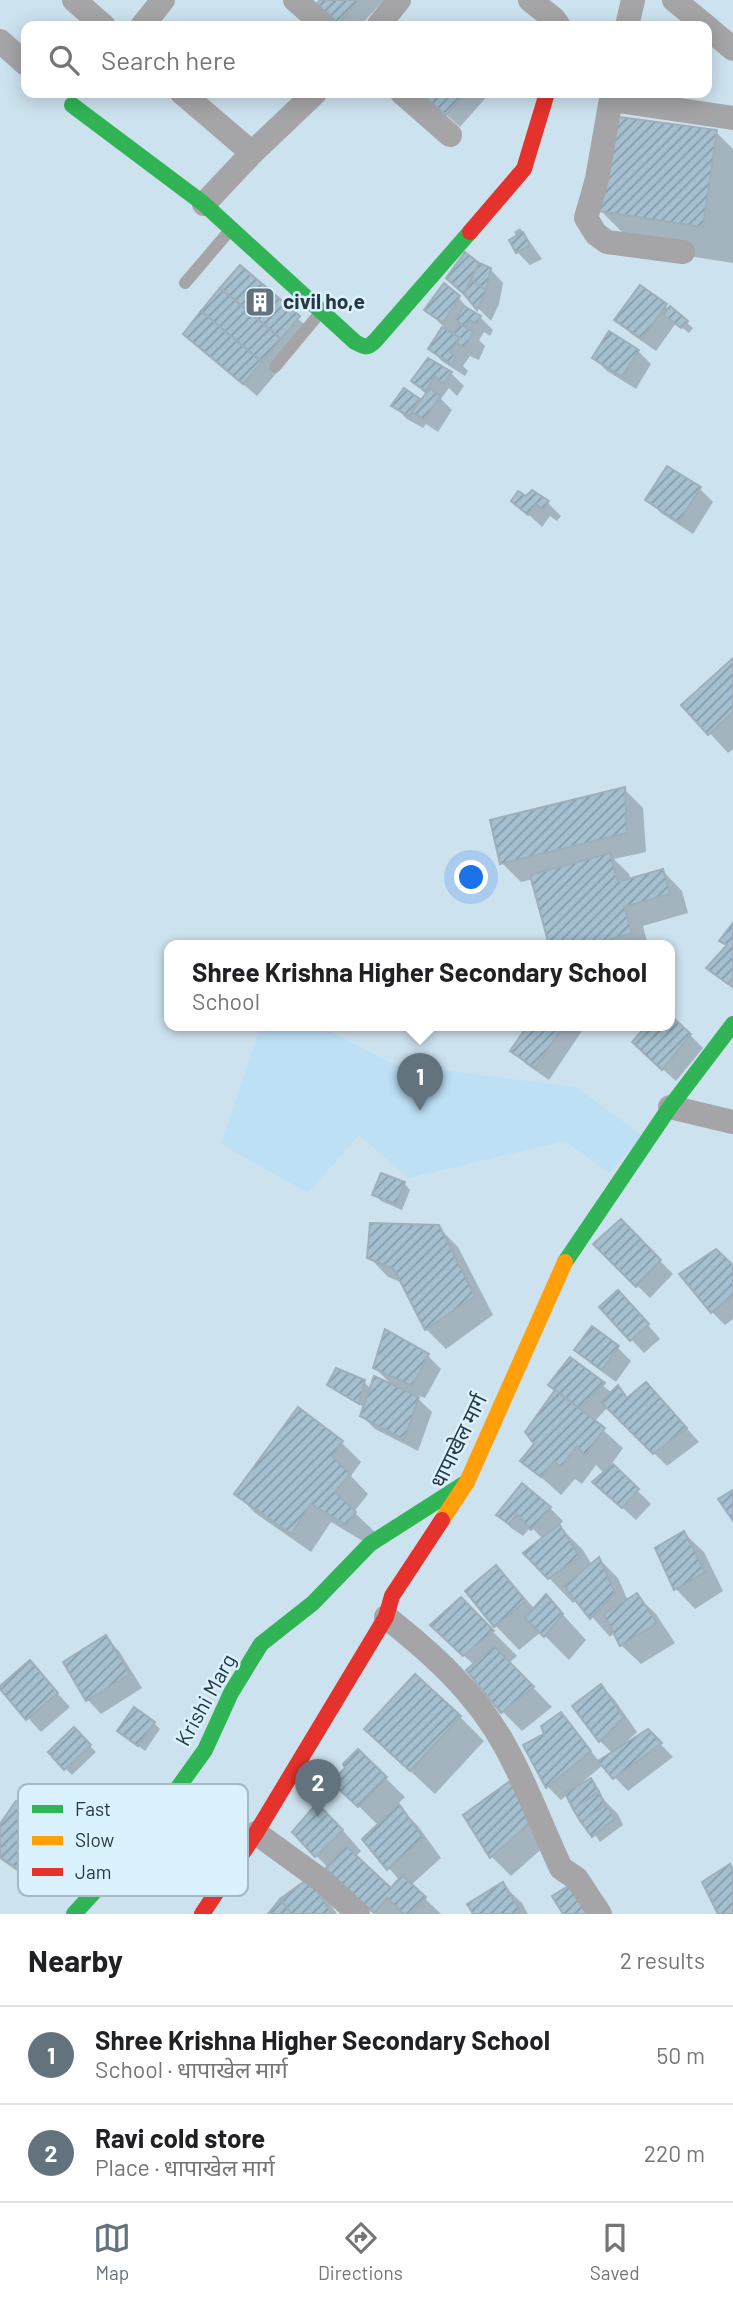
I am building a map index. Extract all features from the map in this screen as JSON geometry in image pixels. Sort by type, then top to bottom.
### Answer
[{"type":"street","points":[[74,0],[98,21]]},
{"type":"street","points":[[146,21],[163,0]]},
{"type":"street","points":[[295,0],[320,21]]},
{"type":"street","points":[[382,21],[398,0]]},
{"type":"street","points":[[530,0],[555,21]]},
{"type":"street","points":[[628,21],[633,0]]},
{"type":"street","points":[[674,0],[699,21]]},
{"type":"street","points":[[712,32],[733,49]]},
{"type":"street","points":[[0,41],[21,60]]},
{"type":"street","points":[[72,98],[204,204],[355,342],[364,347],[370,346],[524,169],[545,98]]},
{"type":"street","points":[[187,98],[252,153]]},
{"type":"street","points":[[204,204],[310,98]]},
{"type":"street","points":[[408,98],[450,135]]},
{"type":"street","points":[[612,98],[597,180],[586,218],[596,234],[607,242],[683,252]]},
{"type":"street","points":[[623,98],[733,118]]},
{"type":"street","name":"धापाखेल मार्ग","points":[[248,1845],[386,1617],[392,1596],[467,1482],[566,1260],[670,1107],[733,1024]]},
{"type":"street","points":[[670,1107],[733,1122]]},
{"type":"street","name":"Krishi Marg","points":[[180,1784],[205,1749],[231,1693],[261,1644],[313,1603],[370,1544],[467,1482]]},
{"type":"street","points":[[386,1617],[433,1654],[471,1694],[505,1746],[561,1868],[577,1879],[600,1914]]},
{"type":"street","points":[[256,1833],[325,1883],[358,1914]]},
{"type":"street","name":"Krishi Marg","points":[[74,1914],[90,1896]]},
{"type":"street","name":"धापाखेल मार्ग","points":[[202,1914],[214,1896]]},
{"type":"lane","points":[[185,283],[232,229]]},
{"type":"lane","points":[[275,367],[322,312]]},
{"type":"shaded area","points":[[259,1031],[329,1031],[393,1064],[576,1087],[643,1136],[609,1173],[565,1141],[408,1178],[359,1135],[308,1193],[221,1144]]},
{"type":"building","points":[[320,0],[359,0],[340,21],[328,21],[311,10]]},
{"type":"building","points":[[427,98],[461,98],[446,115]]},
{"type":"building","points":[[612,116],[717,130],[703,227],[598,211]]},
{"type":"building","points":[[523,232],[530,245],[516,253],[509,240]]},
{"type":"building","points":[[465,252],[479,263],[464,294],[446,278]]},
{"type":"building","points":[[479,263],[491,268],[486,290],[471,280]]},
{"type":"building","name":"civil ho,e","points":[[240,265],[300,316],[281,339],[220,288]]},
{"type":"building","points":[[471,280],[486,290],[477,310],[464,294]]},
{"type":"building","points":[[444,283],[460,296],[443,323],[424,310]]},
{"type":"building","points":[[640,285],[667,304],[642,339],[614,320]]},
{"type":"building","points":[[220,288],[281,339],[262,362],[201,311]]},
{"type":"building","points":[[464,306],[481,316],[476,324],[470,320],[466,327],[455,320]]},
{"type":"building","points":[[670,306],[688,321],[681,328],[663,314]]},
{"type":"building","points":[[201,311],[262,362],[243,384],[183,334]]},
{"type":"building","points":[[460,324],[473,332],[465,348],[456,343],[460,338],[453,334]]},
{"type":"building","points":[[442,327],[460,338],[450,352],[456,357],[451,364],[428,349]]},
{"type":"building","points":[[609,331],[639,350],[622,377],[592,358]]},
{"type":"building","points":[[428,358],[452,372],[443,384],[435,376],[425,391],[411,381]]},
{"type":"building","points":[[404,388],[420,399],[409,416],[391,406]]},
{"type":"building","points":[[430,388],[440,396],[425,420],[412,412]]},
{"type":"building","points":[[667,466],[701,487],[679,522],[645,500]]},
{"type":"building","points":[[532,490],[549,501],[543,510],[536,504],[528,515],[511,501],[518,491],[526,496]]},
{"type":"building","points":[[733,658],[733,712],[708,735],[681,705]]},
{"type":"building","points":[[625,787],[627,833],[500,864],[490,820]]},
{"type":"building","points":[[610,853],[618,882],[663,869],[670,894],[624,907],[632,933],[609,940],[548,940],[530,875]]},
{"type":"building","points":[[733,923],[733,978],[728,984],[706,968],[727,945],[719,941]]},
{"type":"building","points":[[675,1020],[691,1034],[662,1070],[632,1042],[642,1031],[675,1031]]},
{"type":"building","points":[[524,1031],[560,1031],[535,1068],[510,1051]]},
{"type":"building","points":[[381,1173],[405,1182],[396,1204],[372,1195]]},
{"type":"building","points":[[621,1219],[661,1260],[636,1287],[593,1244]]},
{"type":"building","points":[[370,1223],[439,1225],[475,1296],[425,1330],[394,1269],[367,1258]]},
{"type":"building","points":[[716,1249],[733,1265],[733,1295],[711,1313],[679,1274]]},
{"type":"building","points":[[618,1290],[649,1324],[630,1341],[599,1307]]},
{"type":"building","points":[[592,1326],[619,1346],[602,1370],[574,1350]]},
{"type":"building","points":[[385,1329],[429,1354],[412,1386],[373,1368]]},
{"type":"building","points":[[570,1357],[605,1383],[580,1409],[548,1385]]},
{"type":"building","points":[[336,1368],[365,1380],[359,1404],[327,1385]]},
{"type":"building","points":[[374,1376],[419,1397],[404,1440],[360,1416]]},
{"type":"building","points":[[646,1382],[687,1428],[653,1454],[601,1402],[618,1385],[627,1398]]},
{"type":"building","points":[[555,1390],[605,1428],[585,1456],[577,1446],[561,1467],[554,1461],[541,1477],[520,1461],[534,1444],[525,1432]]},
{"type":"building","points":[[298,1407],[343,1441],[332,1456],[350,1474],[335,1492],[356,1512],[346,1525],[311,1504],[291,1534],[234,1494]]},
{"type":"building","points":[[613,1464],[639,1489],[622,1508],[592,1482]]},
{"type":"building","points":[[522,1483],[551,1507],[531,1530],[517,1514],[509,1524],[496,1515]]},
{"type":"building","points":[[733,1490],[733,1521],[718,1499]]},
{"type":"building","points":[[559,1524],[580,1557],[548,1579],[523,1553]]},
{"type":"building","points":[[684,1531],[705,1572],[674,1590],[655,1548]]},
{"type":"building","points":[[599,1557],[615,1593],[590,1619],[564,1586]]},
{"type":"building","points":[[496,1565],[526,1601],[494,1627],[465,1591]]},
{"type":"building","points":[[637,1593],[657,1623],[620,1646],[604,1614]]},
{"type":"building","points":[[546,1594],[563,1614],[544,1637],[525,1618]]},
{"type":"building","points":[[461,1597],[494,1631],[463,1656],[430,1625]]},
{"type":"building","points":[[106,1635],[130,1674],[86,1701],[63,1662]]},
{"type":"building","points":[[494,1646],[534,1687],[501,1713],[466,1670]]},
{"type":"building","points":[[30,1660],[58,1693],[26,1720],[0,1686]]},
{"type":"building","points":[[415,1674],[461,1716],[410,1771],[364,1729]]},
{"type":"building","points":[[601,1684],[624,1718],[599,1742],[572,1706]]},
{"type":"building","points":[[134,1707],[155,1722],[138,1746],[117,1731]]},
{"type":"building","points":[[561,1712],[591,1751],[546,1788],[523,1745],[544,1734],[541,1726]]},
{"type":"building","points":[[74,1727],[91,1745],[64,1770],[48,1752]]},
{"type":"building","points":[[648,1729],[662,1743],[613,1779],[598,1761]]},
{"type":"building","points":[[358,1749],[387,1777],[358,1807],[331,1782],[345,1768],[343,1764]]},
{"type":"building","points":[[591,1778],[599,1792],[573,1809],[565,1793]]},
{"type":"building","points":[[510,1781],[537,1817],[490,1858],[463,1815]]},
{"type":"building","points":[[599,1792],[605,1805],[581,1822],[573,1809]]},
{"type":"building","points":[[16,1801],[18,1802],[18,1870],[0,1857],[0,1824]]},
{"type":"building","points":[[317,1803],[343,1830],[315,1857],[292,1832]]},
{"type":"building","points":[[399,1804],[423,1838],[387,1870],[362,1839]]},
{"type":"building","points":[[605,1805],[615,1818],[592,1837],[581,1822]]},
{"type":"building","points":[[346,1846],[391,1888],[402,1875],[426,1897],[411,1914],[404,1914],[387,1898],[374,1913],[325,1869]]},
{"type":"building","points":[[730,1864],[733,1870],[733,1914],[718,1914],[702,1882]]},
{"type":"building","points":[[309,1878],[332,1914],[292,1914],[280,1899]]},
{"type":"building","points":[[503,1882],[520,1911],[515,1914],[473,1914],[467,1904]]},
{"type":"building","points":[[567,1887],[584,1895],[595,1914],[563,1914],[552,1896]]},
{"type":"building","points":[[280,1899],[292,1914],[268,1914]]},
{"type":"traffic: fast","points":[[72,105],[204,204],[355,342],[363,346],[375,341],[470,232]]},
{"type":"traffic: fast","points":[[565,1262],[670,1107],[733,1024]]},
{"type":"traffic: fast","points":[[181,1784],[205,1750],[231,1693],[261,1644],[313,1603],[370,1544],[467,1482]]},
{"type":"traffic: fast","points":[[74,1914],[90,1896]]},
{"type":"traffic: slow","points":[[442,1520],[467,1482],[565,1262]]},
{"type":"traffic: jam","points":[[470,232],[524,169],[545,98]]},
{"type":"traffic: jam","points":[[248,1845],[386,1617],[392,1596],[442,1520]]},
{"type":"traffic: jam","points":[[202,1914],[214,1896]]},
{"type":"place","name":"civil ho,e","points":[[260,302]]},
{"type":"place","name":"Shree Krishna Higher Secondary School","points":[[420,1111]]},
{"type":"place","name":"Ravi cold store","points":[[318,1817]]}]
